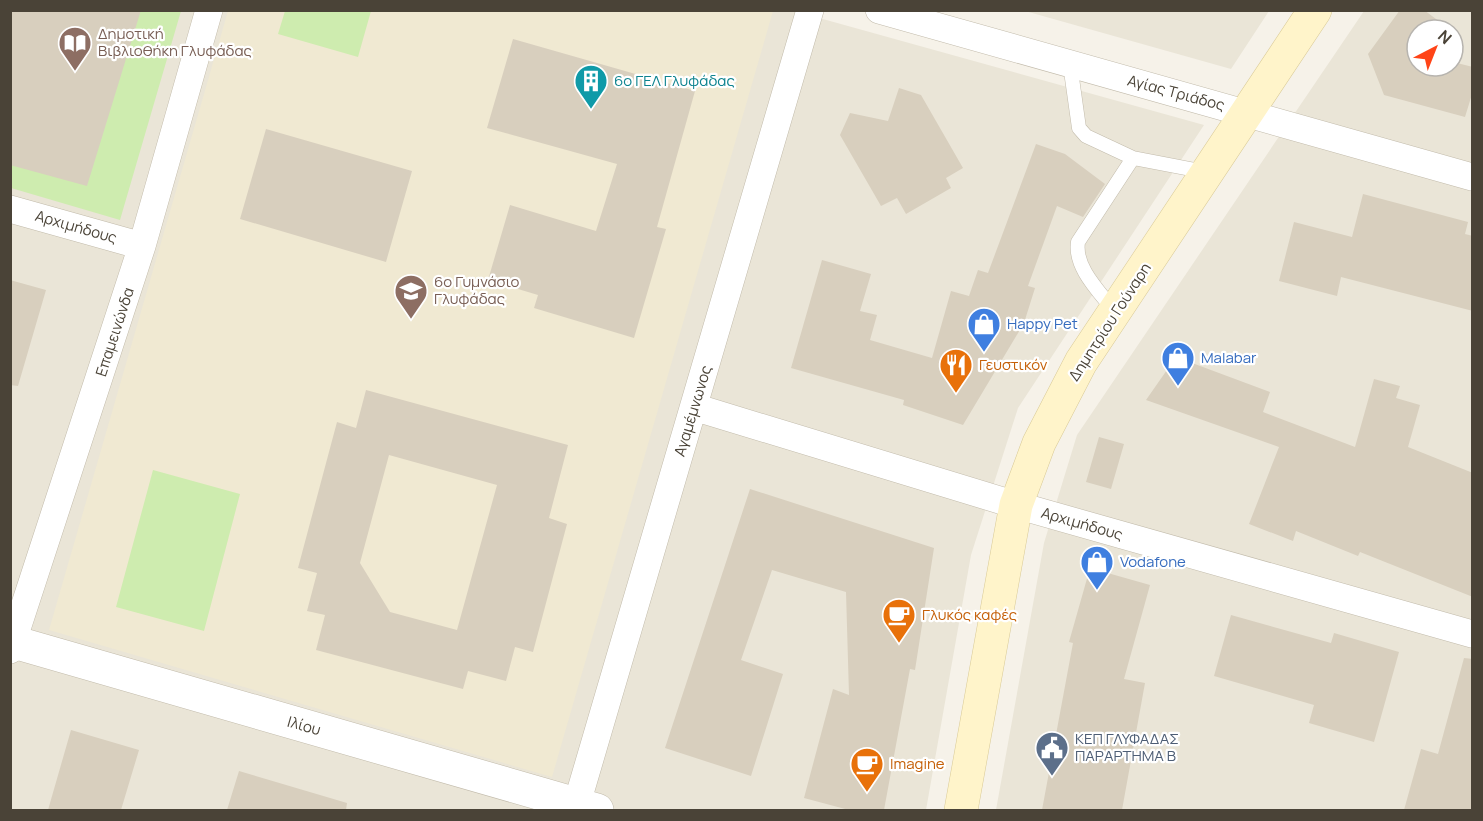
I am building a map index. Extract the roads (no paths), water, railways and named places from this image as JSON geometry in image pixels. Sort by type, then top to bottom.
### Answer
[{"type":"main road","name":"Δημητρίου Γούναρη","points":[[961,810],[1016,505],[1039,443],[1081,362],[1315,10]]},
{"type":"street","name":"Επαμεινώνδα","points":[[11,644],[142,246],[209,10]]},
{"type":"street","name":"Αγαμέμνωνος","points":[[583,809],[694,407],[810,10]]},
{"type":"street","name":"Αγίας Τριάδος","points":[[879,10],[1473,177]]},
{"type":"street","name":"Αρχιμήδους","points":[[10,209],[142,246]]},
{"type":"street","name":"Αρχιμήδους","points":[[694,407],[1016,505],[1473,634]]},
{"type":"street","name":"Ιλίου","points":[[11,644],[583,809]]},
{"type":"lane","points":[[1070,64],[1079,128],[1086,136],[1133,158],[1208,172]]},
{"type":"lane","points":[[1115,312],[1076,255],[1078,242],[1133,158]]},
{"type":"place","name":"Δημοτική Βιβλιοθήκη Γλυφάδας","points":[[75,72]]},
{"type":"place","name":"6ο ΓΕΛ Γλυφάδας","points":[[591,110]]},
{"type":"place","name":"6ο Γυμνάσιο Γλυφάδας","points":[[411,320]]},
{"type":"place","name":"Happy Pet","points":[[984,353]]},
{"type":"place","name":"Malabar","points":[[1178,387]]},
{"type":"place","name":"Γευστικόν","points":[[956,394]]},
{"type":"place","name":"Vodafone","points":[[1097,591]]},
{"type":"place","name":"Γλυκός καφές","points":[[899,644]]},
{"type":"place","name":"ΚΕΠ ΓΛΥΦΑΔΑΣ ΠΑΡΑΡΤΗΜΑ Β","points":[[1052,777]]},
{"type":"place","name":"Imagine","points":[[867,793]]}]
